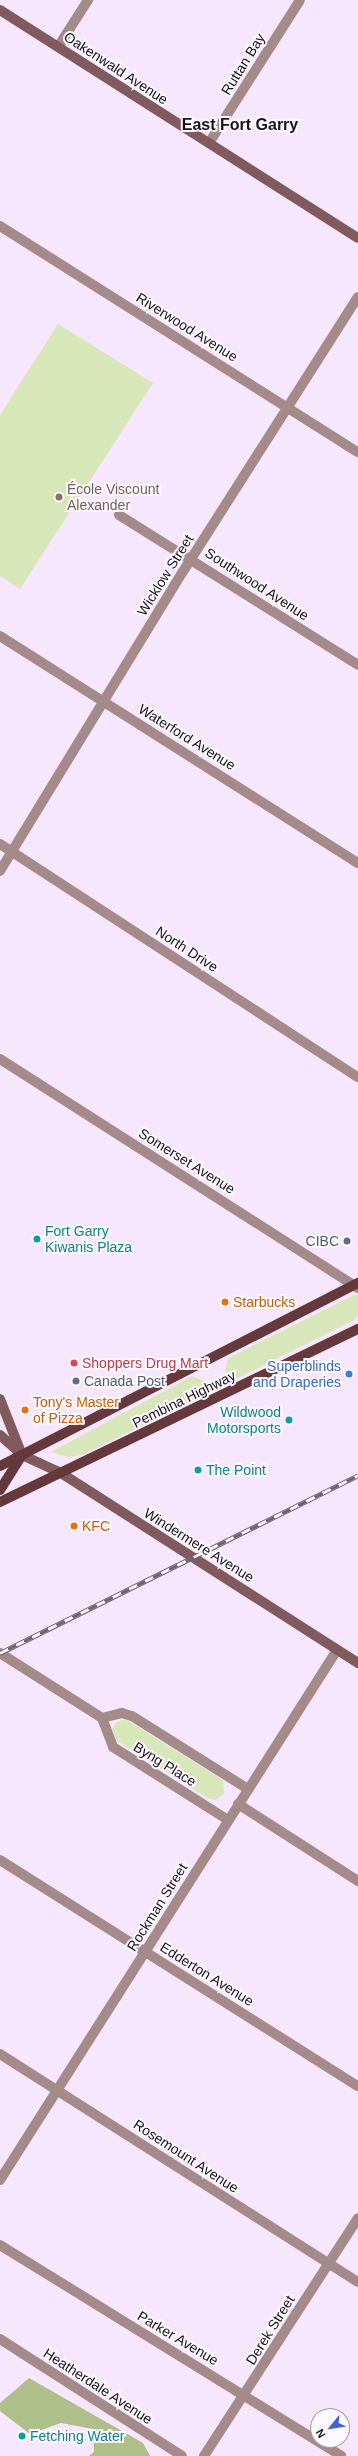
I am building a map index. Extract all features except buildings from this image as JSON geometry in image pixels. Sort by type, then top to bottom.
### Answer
[{"type":"main road","name":"Pembina Highway","points":[[0,1466],[357,1285]]},
{"type":"main road","name":"Pembina Highway","points":[[0,1502],[358,1329]]},
{"type":"main road","points":[[0,1490],[22,1455]]},
{"type":"street","points":[[58,47],[88,0]]},
{"type":"street","name":"Ruttan Bay","points":[[209,143],[300,0]]},
{"type":"street","name":"Oakenwald Avenue","points":[[0,10],[358,238]]},
{"type":"street","name":"Riverwood Avenue","points":[[0,226],[358,452]]},
{"type":"street","name":"Wicklow Street","points":[[0,871],[105,703],[191,558],[358,297]]},
{"type":"street","name":"Southwood Avenue","points":[[119,515],[191,558],[358,666]]},
{"type":"street","name":"Waterford Avenue","points":[[0,636],[358,863]]},
{"type":"street","name":"North Drive","points":[[0,844],[358,1077]]},
{"type":"street","name":"Somerset Avenue","points":[[0,1059],[357,1285]]},
{"type":"street","points":[[0,1399],[22,1455]]},
{"type":"street","name":"Windermere Avenue","points":[[0,1435],[22,1455],[61,1473],[358,1663]]},
{"type":"street","name":"Rockman Street","points":[[0,2180],[337,1650]]},
{"type":"street","points":[[0,1653],[102,1718]]},
{"type":"street","name":"Byng Place","points":[[228,1820],[113,1747],[102,1718],[122,1713],[132,1716],[248,1789]]},
{"type":"street","points":[[238,1804],[358,1881]]},
{"type":"street","name":"Edderton Avenue","points":[[0,1860],[358,2086]]},
{"type":"street","name":"Rosemount Avenue","points":[[0,2054],[358,2282]]},
{"type":"street","name":"Derek Street","points":[[204,2456],[245,2395],[358,2218]]},
{"type":"street","name":"Parker Avenue","points":[[0,2245],[245,2395],[341,2456]]},
{"type":"street","name":"Heatherdale Avenue","points":[[0,2339],[182,2456]]},
{"type":"green space","points":[[58,324],[153,383],[20,589],[0,576],[0,415]]},
{"type":"green space","points":[[354,1295],[358,1295],[358,1316],[354,1320],[238,1378],[225,1371],[228,1358]]},
{"type":"green space","points":[[192,1376],[206,1382],[202,1396],[82,1455],[68,1457],[51,1452]]},
{"type":"green space","points":[[125,1719],[223,1780],[224,1794],[216,1800],[207,1798],[117,1741],[112,1729],[117,1722]]},
{"type":"green space","points":[[29,2378],[143,2443],[150,2456],[89,2456],[94,2452],[93,2429],[61,2423],[30,2434],[0,2411],[0,2403]]},
{"type":"railway","points":[[0,1653],[358,1475]]},
{"type":"place","name":"École Viscount Alexander","points":[[59,497]]},
{"type":"place","name":"Fort Garry Kiwanis Plaza","points":[[37,1239]]},
{"type":"place","name":"CIBC","points":[[347,1241]]},
{"type":"place","name":"Starbucks","points":[[225,1302]]},
{"type":"place","name":"Shoppers Drug Mart","points":[[74,1363]]},
{"type":"place","name":"Superblinds and Draperies","points":[[349,1374]]},
{"type":"place","name":"Canada Post","points":[[76,1381]]},
{"type":"place","name":"Tony's Master of Pizza","points":[[25,1410]]},
{"type":"place","name":"Wildwood Motorsports","points":[[289,1420]]},
{"type":"place","name":"The Point","points":[[198,1470]]},
{"type":"place","name":"KFC","points":[[74,1526]]},
{"type":"place","name":"Fetching Water","points":[[22,2436]]},
{"type":"district","name":"East Fort Garry","points":[[240,125]]}]
